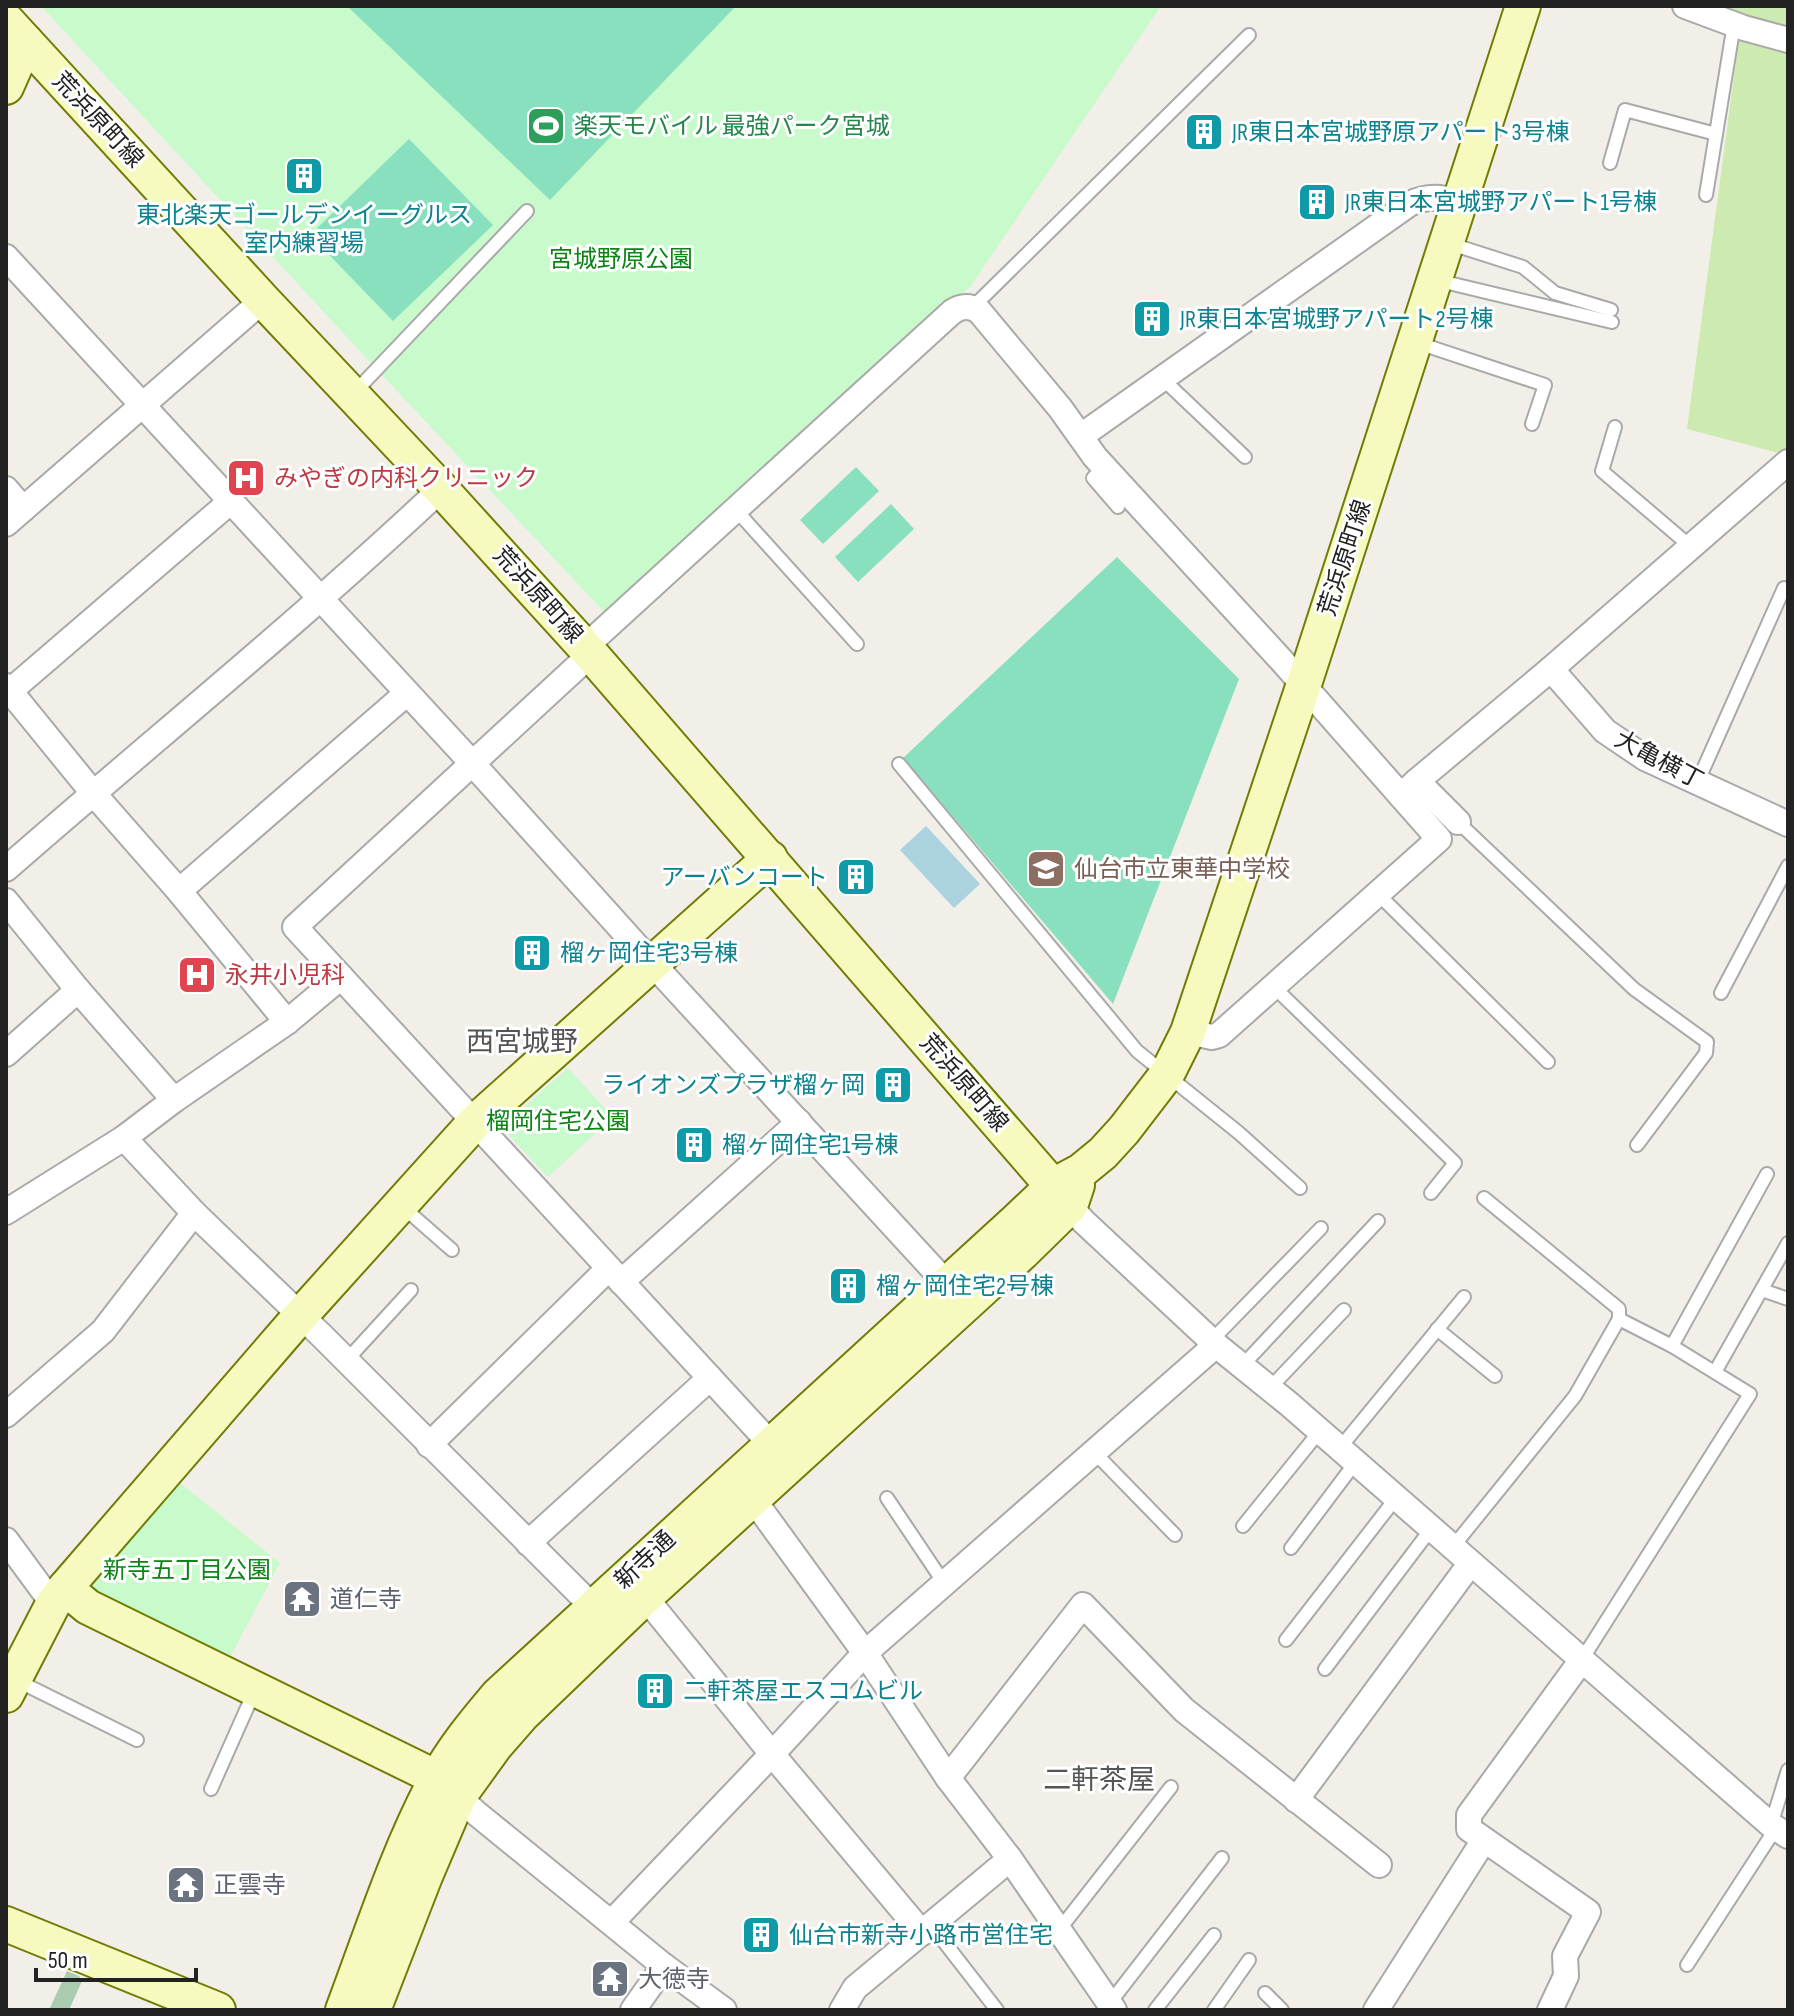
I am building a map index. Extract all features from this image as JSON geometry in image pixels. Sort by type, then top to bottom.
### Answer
[{"type":"street","name":"荒浜原町線","points":[[16,31],[588,650],[770,858],[1068,1188],[1124,1130],[1167,1074],[1188,1032],[1523,6]]},
{"type":"street","points":[[1685,6],[1788,40]]},
{"type":"street","points":[[6,87],[16,31]]},
{"type":"street","points":[[1081,436],[1409,204],[1432,197],[1461,202]]},
{"type":"street","points":[[6,257],[956,1294]]},
{"type":"street","points":[[6,489],[15,517],[263,300]]},
{"type":"street","points":[[781,1454],[295,927],[472,763],[735,509],[952,312],[958,308],[973,307],[1060,408],[1103,466],[1303,687],[1409,789],[1458,822]]},
{"type":"street","points":[[1409,789],[1788,462]]},
{"type":"street","points":[[6,869],[320,599],[441,489]]},
{"type":"street","points":[[230,502],[8,689],[287,1022]]},
{"type":"street","name":"大亀横丁","points":[[1551,669],[1605,731],[1645,758],[1788,824]]},
{"type":"street","points":[[179,891],[406,694]]},
{"type":"street","points":[[1188,1032],[1212,1037],[1219,1035],[1439,839],[1409,789]]},
{"type":"street","points":[[10,1687],[59,1596],[301,1315],[475,1122],[770,858]]},
{"type":"street","points":[[6,901],[174,1100]]},
{"type":"street","points":[[6,1212],[124,1138],[287,1022],[341,977]]},
{"type":"street","points":[[6,1054],[78,990]]},
{"type":"street","points":[[429,1445],[614,1276],[799,1122]]},
{"type":"street","points":[[124,1138],[194,1213],[301,1315],[603,1618]]},
{"type":"street","points":[[1068,1188],[1083,1221],[1213,1343],[1270,1388],[1778,1830]]},
{"type":"street","name":"新寺通","points":[[373,2010],[425,1876],[448,1787],[469,1729],[498,1695],[603,1618],[956,1294],[1022,1253],[1068,1188]]},
{"type":"street","points":[[6,1415],[103,1331],[194,1213]]},
{"type":"street","points":[[612,1922],[865,1653],[1213,1343]]},
{"type":"street","points":[[528,1543],[710,1378]]},
{"type":"street","name":"新寺通","points":[[603,1618],[645,1597],[753,1499],[781,1454]]},
{"type":"street","points":[[753,1499],[865,1653],[948,1778],[1010,1859],[1112,2007]]},
{"type":"street","points":[[6,1540],[59,1596],[88,1607],[256,1689],[448,1787],[664,1966],[724,2010]]},
{"type":"street","points":[[1296,1800],[1461,1556]]},
{"type":"street","points":[[645,1597],[772,1754],[927,1929]]},
{"type":"street","points":[[948,1778],[1083,1605],[1184,1710],[1379,1865]]},
{"type":"street","points":[[1550,2010],[1566,1976],[1565,1956],[1588,1912],[1469,1829],[1469,1815],[1581,1661]]},
{"type":"street","name":"新寺通","points":[[343,2010],[409,1835],[448,1787]]},
{"type":"street","points":[[1376,2010],[1484,1840]]},
{"type":"street","points":[[842,2010],[855,1988],[1010,1859]]},
{"type":"street","points":[[6,1924],[218,2010]]},
{"type":"street","points":[[633,2010],[664,1966]]},
{"type":"lane","points":[[1706,195],[1734,24]]},
{"type":"lane","points":[[973,307],[1249,35]]},
{"type":"lane","points":[[1610,163],[1625,110],[1716,134]]},
{"type":"lane","points":[[352,394],[527,211]]},
{"type":"lane","points":[[1436,280],[1612,316],[1555,293],[1523,267],[1448,243]]},
{"type":"lane","points":[[1415,342],[1545,385],[1532,424]]},
{"type":"lane","points":[[1164,378],[1245,457]]},
{"type":"lane","points":[[1615,427],[1602,471],[1690,546]]},
{"type":"lane","points":[[1103,466],[1093,478],[1118,507]]},
{"type":"lane","points":[[735,509],[857,644]]},
{"type":"lane","points":[[1698,781],[1784,588]]},
{"type":"lane","points":[[899,764],[1137,1051],[1239,1133],[1300,1188]]},
{"type":"lane","points":[[1439,839],[1458,822],[1634,989],[1707,1042],[1706,1053],[1637,1145]]},
{"type":"lane","points":[[1721,993],[1788,866]]},
{"type":"lane","points":[[1377,893],[1548,1062]]},
{"type":"lane","points":[[1273,986],[1455,1163],[1431,1193]]},
{"type":"lane","points":[[1672,1346],[1767,1174]]},
{"type":"lane","points":[[1461,1556],[1575,1396],[1619,1319],[1619,1309],[1484,1198]]},
{"type":"lane","points":[[401,1205],[452,1250]]},
{"type":"lane","points":[[1241,1367],[1378,1221]]},
{"type":"lane","points":[[1213,1343],[1321,1228]]},
{"type":"lane","points":[[1715,1372],[1788,1243]]},
{"type":"lane","points":[[346,1361],[411,1290]]},
{"type":"lane","points":[[1762,1290],[1788,1299]]},
{"type":"lane","points":[[1291,1548],[1347,1456],[1437,1329],[1464,1297]]},
{"type":"lane","points":[[1270,1388],[1344,1310]]},
{"type":"lane","points":[[1581,1661],[1750,1394],[1672,1346],[1619,1319]]},
{"type":"lane","points":[[1437,1329],[1495,1376]]},
{"type":"lane","points":[[1243,1526],[1319,1432]]},
{"type":"lane","points":[[1094,1452],[1175,1535]]},
{"type":"lane","points":[[887,1498],[944,1583]]},
{"type":"lane","points":[[1286,1640],[1396,1498]]},
{"type":"lane","points":[[1325,1669],[1431,1529]]},
{"type":"lane","points":[[10,1687],[137,1740]]},
{"type":"lane","points":[[211,1789],[256,1689]]},
{"type":"lane","points":[[1687,1965],[1778,1830],[1788,1770]]},
{"type":"lane","points":[[1059,1930],[1171,1787]]},
{"type":"lane","points":[[1112,2007],[1222,1858]]},
{"type":"lane","points":[[927,1929],[997,2010]]},
{"type":"lane","points":[[1155,2010],[1214,1935]]},
{"type":"lane","points":[[1214,2010],[1249,1960]]},
{"type":"lane","points":[[1265,1993],[1282,2010]]},
{"type":"green space","name":"宮城野原公園","points":[[41,6],[1161,6],[970,287],[607,615]]},
{"type":"green space","name":"楽天モバイル 最強パーク宮城","points":[[347,6],[736,6],[550,200]]},
{"type":"green space","points":[[1726,6],[1788,6],[1788,26],[1726,10]]},
{"type":"green space","points":[[1739,38],[1788,52],[1788,450],[1783,454],[1687,429]]},
{"type":"green space","points":[[409,139],[493,225],[393,321],[310,235]]},
{"type":"green space","points":[[856,467],[879,491],[823,544],[800,520]]},
{"type":"green space","points":[[891,504],[914,529],[858,582],[835,557]]},
{"type":"green space","points":[[1117,557],[1239,679],[1113,1004],[903,758]]},
{"type":"green space","name":"榴岡住宅公園","points":[[568,1068],[613,1117],[548,1177],[508,1134],[509,1120]]},
{"type":"green space","name":"新寺五丁目公園","points":[[179,1482],[280,1563],[228,1661],[93,1594],[90,1584]]},
{"type":"green space","points":[[67,1971],[79,1976],[82,1981],[69,2010],[49,2010]]},
{"type":"water","points":[[926,826],[980,884],[954,908],[900,850]]},
{"type":"place","name":"楽天モバイル 最強パーク宮城","points":[[546,126]]},
{"type":"place","name":"JR東日本宮城野原アパート3号棟","points":[[1204,132]]},
{"type":"place","name":"東北楽天ゴールデンイーグルス 室内練習場","points":[[304,176]]},
{"type":"place","name":"JR東日本宮城野アパート1号棟","points":[[1317,202]]},
{"type":"place","name":"JR東日本宮城野アパート2号棟","points":[[1152,319]]},
{"type":"place","name":"みやぎの内科クリニック","points":[[246,478]]},
{"type":"place","name":"仙台市立東華中学校","points":[[1046,869]]},
{"type":"place","name":"アーバンコート","points":[[856,877]]},
{"type":"place","name":"榴ヶ岡住宅3号棟","points":[[532,953]]},
{"type":"place","name":"永井小児科","points":[[197,975]]},
{"type":"place","name":"ライオンズプラザ榴ヶ岡","points":[[893,1085]]},
{"type":"place","name":"榴ヶ岡住宅1号棟","points":[[694,1145]]},
{"type":"place","name":"榴ヶ岡住宅2号棟","points":[[848,1286]]},
{"type":"place","name":"道仁寺","points":[[302,1599]]},
{"type":"place","name":"二軒茶屋エスコムビル","points":[[655,1691]]},
{"type":"place","name":"正雲寺","points":[[186,1885]]},
{"type":"place","name":"仙台市新寺小路市営住宅","points":[[761,1935]]},
{"type":"place","name":"大徳寺","points":[[610,1979]]},
{"type":"district","name":"西宮城野","points":[[522,1042]]},
{"type":"district","name":"二軒茶屋","points":[[1099,1780]]}]
